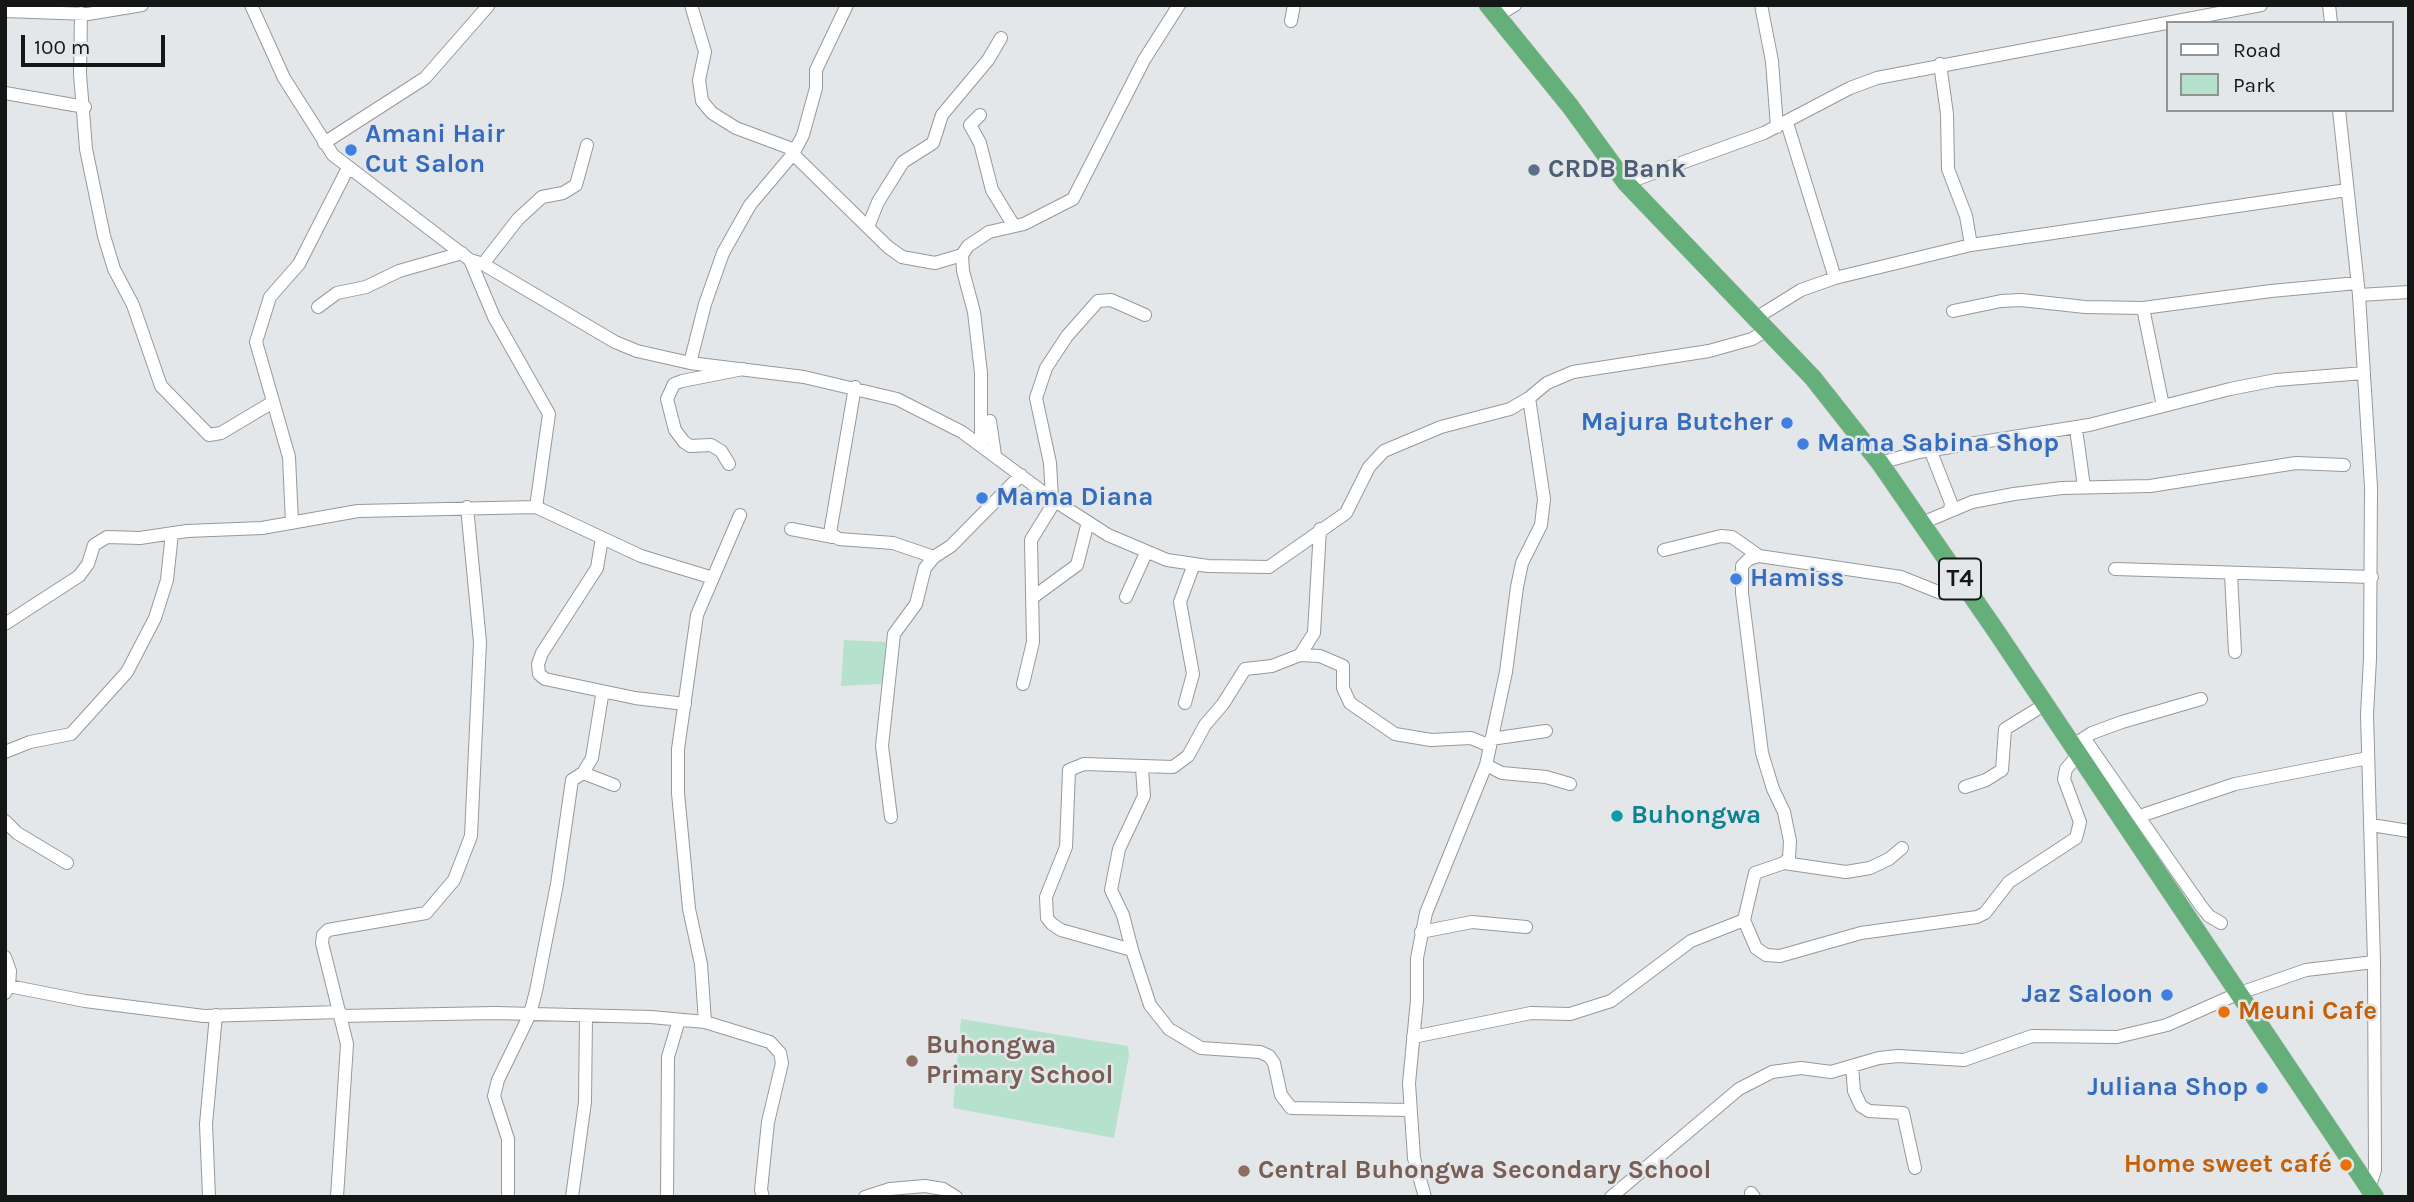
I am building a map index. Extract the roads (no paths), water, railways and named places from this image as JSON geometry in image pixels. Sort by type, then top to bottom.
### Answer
[{"type":"highway","name":"T4","points":[[1493,11],[1570,106],[1626,183],[1813,378],[1880,463],[2045,705],[2078,746],[2237,994],[2370,1194]]},
{"type":"street","points":[[5,11],[81,13],[142,5]]},
{"type":"street","points":[[251,5],[272,58],[324,143],[348,168],[466,256],[615,342],[690,363],[747,368],[855,387],[916,408],[981,444],[1054,500],[1088,522],[1146,553],[1194,564],[1269,567],[1346,513],[1369,467],[1384,451],[1441,427],[1510,409],[1529,398],[1546,383],[1573,372],[1698,353],[1752,339],[1762,324],[1801,290],[1835,278],[1971,245],[2347,190]]},
{"type":"street","points":[[691,5],[705,52],[699,91],[707,108],[736,128],[794,152],[888,247],[911,260],[935,262],[962,255]]},
{"type":"street","points":[[690,363],[705,304],[723,253],[750,205],[794,152],[812,110],[819,61],[847,5]]},
{"type":"street","points":[[981,444],[982,394],[974,312],[963,271],[962,255],[968,246],[989,232],[1041,217],[1073,199],[1144,60],[1179,5]]},
{"type":"street","points":[[1291,21],[1294,5]]},
{"type":"street","points":[[1493,11],[1515,5]]},
{"type":"street","points":[[1761,5],[1782,127],[1835,278]]},
{"type":"street","points":[[2174,21],[2261,5]]},
{"type":"street","points":[[324,143],[425,78],[488,6]]},
{"type":"street","points":[[81,13],[80,74],[85,107],[86,149],[106,246],[114,270],[134,305],[161,386],[209,435],[221,433],[273,402]]},
{"type":"street","points":[[1626,183],[1782,127],[1850,88],[1877,78],[2166,23]]},
{"type":"street","points":[[869,227],[878,202],[903,162],[933,144],[942,115],[988,60],[1001,38]]},
{"type":"street","points":[[1941,64],[1948,169],[1966,216],[1971,245]]},
{"type":"street","points":[[5,93],[85,107]]},
{"type":"street","points":[[2339,112],[2369,424],[2372,577],[2368,758],[2374,962],[2375,1170],[2370,1194]]},
{"type":"street","points":[[980,115],[971,120],[971,129],[980,143],[992,190],[1014,226]]},
{"type":"street","points":[[483,264],[518,219],[542,197],[563,193],[576,185],[587,145]]},
{"type":"street","points":[[292,523],[289,457],[256,342],[264,310],[280,283],[299,264],[348,168]]},
{"type":"street","points":[[318,307],[337,293],[366,287],[399,271],[466,256]]},
{"type":"street","points":[[466,256],[494,317],[549,414],[536,507]]},
{"type":"street","points":[[1953,311],[2001,301],[2021,300],[2097,308],[2143,308],[2282,289],[2409,292]]},
{"type":"street","points":[[1023,684],[1032,653],[1031,540],[1054,500],[1050,463],[1036,398],[1046,368],[1067,336],[1098,301],[1111,300],[1145,315]]},
{"type":"street","points":[[2143,308],[2163,406]]},
{"type":"street","points":[[729,464],[711,445],[690,446],[684,442],[675,430],[667,399],[674,384],[725,375],[747,368]]},
{"type":"street","points":[[1880,463],[1919,452],[2089,425],[2276,380],[2364,373]]},
{"type":"street","points":[[833,537],[829,528],[855,387]]},
{"type":"street","points":[[1425,1197],[1414,1158],[1410,1110],[1416,958],[1435,887],[1486,765],[1506,672],[1522,563],[1541,525],[1544,499],[1529,398]]},
{"type":"street","points":[[990,421],[995,455]]},
{"type":"street","points":[[2077,436],[2084,487]]},
{"type":"street","points":[[1933,457],[1951,503],[1950,511]]},
{"type":"street","points":[[1922,523],[1972,502],[2014,494],[2084,487],[2150,486],[2296,463],[2344,465]]},
{"type":"street","points":[[891,817],[882,746],[894,634],[916,604],[925,568],[934,557],[951,546],[1021,475]]},
{"type":"street","points":[[337,1197],[348,1072],[347,1044],[322,943],[323,935],[328,930],[426,914],[454,880],[469,849],[475,789],[480,642],[467,507]]},
{"type":"street","points":[[5,624],[79,576],[100,539],[262,528],[358,511],[536,507],[641,556],[713,578]]},
{"type":"street","points":[[705,1022],[704,983],[689,909],[678,793],[678,749],[696,615],[740,515]]},
{"type":"street","points":[[1032,598],[1077,565],[1088,522]]},
{"type":"street","points":[[792,529],[833,537],[893,543],[934,557]]},
{"type":"street","points":[[1300,655],[1314,633],[1320,529]]},
{"type":"street","points":[[5,752],[30,742],[71,734],[127,672],[155,618],[167,580],[172,533]]},
{"type":"street","points":[[1664,550],[1721,536],[1732,537],[1759,556]]},
{"type":"street","points":[[602,538],[597,568],[542,653],[539,674],[545,679],[635,698],[685,705]]},
{"type":"street","points":[[1126,597],[1146,553]]},
{"type":"street","points":[[1784,863],[1790,855],[1790,841],[1784,812],[1773,789],[1762,753],[1742,593],[1742,566],[1749,559],[1759,556],[1901,577],[1941,593],[1969,591]]},
{"type":"street","points":[[1185,703],[1193,674],[1179,610],[1194,564]]},
{"type":"street","points":[[2115,569],[2372,577]]},
{"type":"street","points":[[2231,574],[2235,652]]},
{"type":"street","points":[[1132,950],[1061,930],[1047,918],[1046,897],[1066,847],[1069,770],[1084,764],[1142,768],[1173,767],[1183,762],[1245,669],[1272,666],[1300,655],[1320,656],[1343,666],[1343,688],[1350,703],[1395,734],[1431,740],[1471,738],[1490,742],[1546,731]]},
{"type":"street","points":[[508,1197],[509,1139],[494,1096],[498,1080],[530,1014],[557,884],[572,780],[583,773],[592,758],[602,696]]},
{"type":"street","points":[[1902,848],[1888,859],[1870,867],[1846,872],[1784,863],[1755,873],[1744,920],[1756,948],[1766,955],[1780,956],[1861,933],[1978,917],[1985,913],[2009,882],[2076,838],[2080,822],[2064,779],[2078,746],[2122,722],[2201,699]]},
{"type":"street","points":[[1965,787],[1986,780],[2002,770],[2005,729],[2045,705]]},
{"type":"street","points":[[2078,746],[2140,816],[2201,906],[2221,923]]},
{"type":"street","points":[[2140,816],[2235,784],[2368,758]]},
{"type":"street","points":[[1486,765],[1502,773],[1546,777],[1570,784]]},
{"type":"street","points":[[1142,768],[1144,796],[1139,813],[1119,849],[1111,890],[1123,915],[1150,1005],[1168,1029],[1201,1048],[1260,1052],[1269,1056],[1274,1063],[1281,1095],[1291,1108],[1410,1110]]},
{"type":"street","points":[[583,773],[614,785]]},
{"type":"street","points":[[5,821],[17,833],[67,863]]},
{"type":"street","points":[[2371,825],[2409,831]]},
{"type":"street","points":[[1413,1037],[1531,1013],[1570,1014],[1592,1009],[1611,1001],[1667,956],[1691,941],[1744,920]]},
{"type":"street","points":[[1421,932],[1472,922],[1526,927]]},
{"type":"street","points":[[5,957],[9,965],[7,990],[97,1003],[216,1016],[530,1014],[679,1020],[705,1022],[770,1042],[780,1054],[782,1076],[768,1122],[761,1190],[763,1197]]},
{"type":"street","points":[[1611,1197],[1641,1168],[1752,1080],[1786,1069],[1831,1072],[1898,1056],[1964,1059],[2032,1036],[2117,1037],[2167,1025],[2237,994],[2323,966],[2374,962]]},
{"type":"street","points":[[209,1197],[206,1124],[216,1016]]},
{"type":"street","points":[[572,1197],[585,1102],[586,1017]]},
{"type":"street","points":[[667,1197],[668,1057],[679,1020]]},
{"type":"street","points":[[1852,1066],[1854,1091],[1861,1106],[1869,1111],[1903,1113],[1913,1146],[1915,1168]]},
{"type":"street","points":[[865,1197],[890,1189],[925,1186],[943,1189],[956,1197]]},
{"type":"place","name":"Amani Hair Cut Salon","points":[[351,150]]},
{"type":"place","name":"CRDB Bank","points":[[1534,170]]},
{"type":"place","name":"Majura Butcher","points":[[1787,423]]},
{"type":"place","name":"Mama Sabina Shop","points":[[1803,444]]},
{"type":"place","name":"Mama Diana","points":[[982,498]]},
{"type":"place","name":"Hamiss","points":[[1736,579]]},
{"type":"place","name":"Buhongwa","points":[[1617,816]]},
{"type":"place","name":"Jaz Saloon","points":[[2167,995]]},
{"type":"place","name":"Meuni Cafe","points":[[2224,1012]]},
{"type":"place","name":"Buhongwa Primary School","points":[[912,1061]]},
{"type":"place","name":"Juliana Shop","points":[[2262,1088]]},
{"type":"place","name":"Home sweet café","points":[[2346,1165]]},
{"type":"place","name":"Central Buhongwa Secondary School","points":[[1244,1171]]}]
